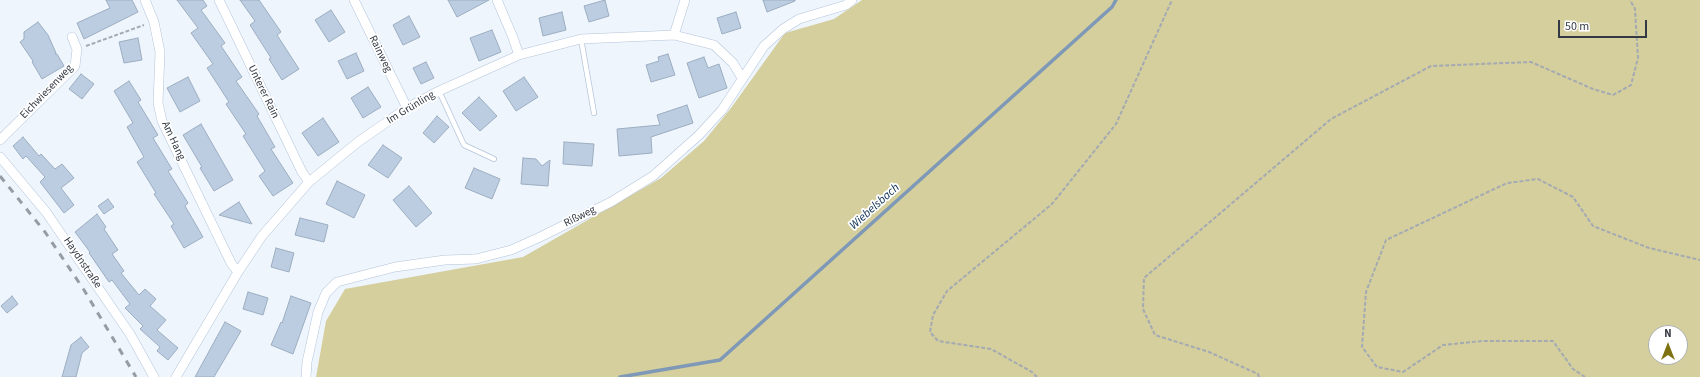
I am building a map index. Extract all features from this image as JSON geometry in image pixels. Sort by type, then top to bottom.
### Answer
[{"type":"street","name":"Am Hang","points":[[145,0],[154,22],[160,52],[158,103],[162,121],[231,263],[238,272]]},
{"type":"street","name":"Unterer Rain","points":[[219,0],[302,172],[309,182]]},
{"type":"street","name":"Rainweg","points":[[354,0],[407,108]]},
{"type":"street","points":[[497,0],[519,55]]},
{"type":"street","points":[[674,35],[685,0]]},
{"type":"street","name":"Rißweg","points":[[306,377],[307,362],[318,312],[326,292],[337,282],[395,267],[445,260],[476,259],[511,250],[604,205],[652,176],[699,135],[722,110],[764,46],[783,28],[799,19],[846,5],[852,0]]},
{"type":"street","name":"Im Grünling","points":[[176,377],[238,272],[262,236],[309,182],[358,142],[407,108],[439,91],[519,55],[581,39],[674,35],[714,45],[733,63],[742,78]]},
{"type":"street","points":[[72,37],[77,49]]},
{"type":"street","name":"Eichwiesenweg","points":[[0,140],[75,66],[77,49]]},
{"type":"street","name":"Haydnstraße","points":[[0,157],[46,212],[130,334],[154,377]]},
{"type":"lane","points":[[581,39],[594,113]]},
{"type":"lane","points":[[439,91],[464,144],[494,159]]},
{"type":"path","points":[[1036,377],[1032,372],[991,349],[938,340],[930,332],[933,315],[947,291],[1052,204],[1116,124],[1172,0]]},
{"type":"path","points":[[1259,377],[1258,374],[1209,352],[1154,335],[1143,309],[1144,278],[1331,119],[1431,66],[1531,62],[1593,89],[1613,95],[1630,85],[1638,58],[1635,9],[1630,0]]},
{"type":"path","points":[[77,49],[154,22]]},
{"type":"path","points":[[1585,377],[1573,369],[1553,341],[1482,341],[1443,346],[1403,372],[1377,367],[1362,347],[1366,292],[1386,240],[1507,183],[1538,179],[1573,197],[1593,226],[1649,248],[1700,260]]},
{"type":"shaded area","points":[[862,0],[1700,0],[1700,377],[316,377],[326,321],[345,289],[523,257],[661,178],[704,141],[731,108],[785,33],[834,19]]},
{"type":"building","points":[[106,0],[132,0],[138,12],[84,39],[77,23],[110,8]]},
{"type":"building","points":[[177,0],[203,0],[207,6],[201,10],[225,43],[221,46],[242,77],[236,81],[259,114],[257,116],[275,147],[271,149],[293,183],[273,196],[259,176],[265,171],[243,136],[246,134],[226,104],[229,102],[207,68],[213,64],[191,33],[198,28]]},
{"type":"building","points":[[240,0],[259,0],[281,32],[277,35],[299,69],[282,80],[269,59],[271,58],[250,25],[255,21]]},
{"type":"building","points":[[448,0],[489,0],[457,17]]},
{"type":"building","points":[[605,0],[609,16],[589,22],[584,6]]},
{"type":"building","points":[[763,0],[795,0],[795,1],[767,12]]},
{"type":"building","points":[[331,10],[345,32],[329,42],[315,20]]},
{"type":"building","points":[[562,12],[566,30],[543,36],[539,18]]},
{"type":"building","points":[[736,12],[741,28],[722,34],[717,18]]},
{"type":"building","points":[[409,16],[420,37],[403,45],[393,25]]},
{"type":"building","points":[[38,22],[48,35],[56,53],[55,54],[57,54],[64,66],[42,79],[32,62],[33,61],[20,42],[24,39],[24,32]]},
{"type":"building","points":[[492,30],[501,52],[479,61],[470,38]]},
{"type":"building","points":[[138,38],[142,60],[124,63],[119,42]]},
{"type":"building","points":[[356,53],[364,71],[347,79],[338,61]]},
{"type":"building","points":[[668,54],[675,75],[651,82],[646,65],[659,61],[658,57]]},
{"type":"building","points":[[704,57],[708,68],[719,64],[727,88],[699,98],[687,63]]},
{"type":"building","points":[[426,62],[434,78],[421,84],[413,68]]},
{"type":"building","points":[[81,74],[94,84],[82,99],[69,89]]},
{"type":"building","points":[[188,77],[200,101],[180,112],[167,88]]},
{"type":"building","points":[[524,77],[538,97],[516,111],[503,91]]},
{"type":"building","points":[[129,81],[141,100],[138,102],[158,135],[153,138],[172,169],[168,171],[188,203],[185,206],[203,237],[184,248],[171,226],[174,224],[154,194],[156,193],[137,162],[144,157],[127,127],[133,123],[114,91]]},
{"type":"building","points":[[368,87],[381,107],[363,118],[351,98]]},
{"type":"building","points":[[479,97],[497,116],[480,131],[462,113]]},
{"type":"building","points":[[687,105],[693,123],[651,137],[652,153],[619,156],[617,129],[660,125],[657,115]]},
{"type":"building","points":[[437,116],[449,127],[434,143],[423,133]]},
{"type":"building","points":[[323,118],[339,142],[318,156],[302,133]]},
{"type":"building","points":[[201,124],[233,180],[214,191],[183,135]]},
{"type":"building","points":[[23,137],[39,156],[41,154],[55,169],[62,164],[74,178],[61,188],[74,205],[64,213],[40,182],[45,177],[26,156],[23,159],[13,146]]},
{"type":"building","points":[[564,142],[594,144],[592,166],[563,164]]},
{"type":"building","points":[[383,145],[402,158],[388,178],[368,165]]},
{"type":"building","points":[[523,158],[536,159],[542,166],[550,160],[548,186],[521,184]]},
{"type":"building","points":[[474,168],[500,179],[492,199],[465,188]]},
{"type":"building","points":[[337,181],[365,195],[354,218],[326,204]]},
{"type":"building","points":[[409,186],[432,213],[416,227],[393,200]]},
{"type":"building","points":[[108,199],[114,207],[104,214],[98,206]]},
{"type":"building","points":[[239,202],[252,224],[219,215]]},
{"type":"building","points":[[97,214],[106,227],[104,229],[118,250],[112,254],[124,271],[121,273],[139,295],[145,289],[156,299],[150,306],[166,320],[157,330],[178,348],[168,360],[157,351],[160,347],[140,329],[143,326],[125,308],[130,304],[112,280],[109,282],[75,232]]},
{"type":"building","points":[[300,218],[328,225],[324,242],[295,235]]},
{"type":"building","points":[[276,248],[294,253],[289,272],[271,267]]},
{"type":"building","points":[[248,292],[268,298],[263,315],[243,309]]},
{"type":"building","points":[[12,296],[18,304],[7,313],[1,306]]},
{"type":"building","points":[[291,296],[311,303],[293,354],[271,345],[281,322],[282,323]]},
{"type":"building","points":[[225,322],[241,331],[214,377],[195,377]]},
{"type":"building","points":[[81,337],[89,347],[82,353],[76,377],[62,377],[71,345]]},
{"type":"waterway","name":"Wiebelsbach","points":[[620,377],[720,360],[1112,7],[1116,0]]},
{"type":"railway","points":[[0,176],[45,232],[84,290],[136,377]]}]
